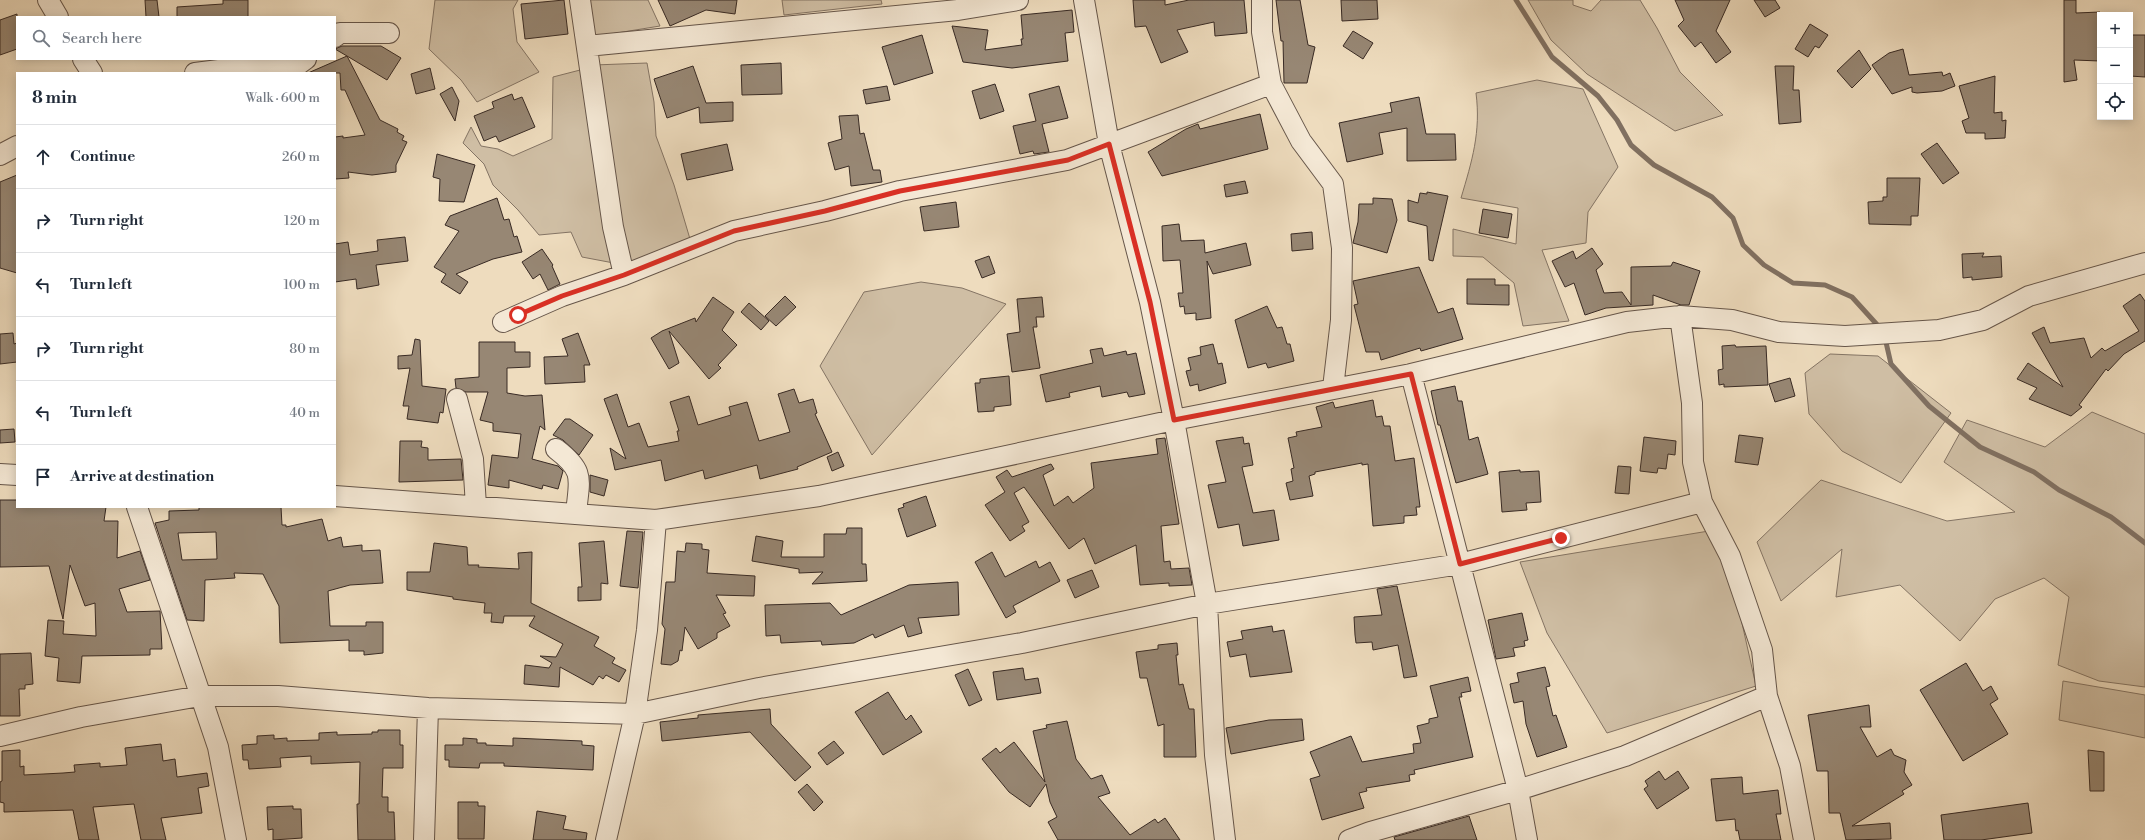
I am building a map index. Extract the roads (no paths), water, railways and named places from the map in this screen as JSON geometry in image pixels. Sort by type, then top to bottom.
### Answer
[{"type":"street","points":[[580,0],[613,227],[624,275]]},
{"type":"street","points":[[587,46],[958,10],[1018,0]]},
{"type":"street","points":[[1084,0],[1109,144],[1150,302],[1174,420],[1207,604],[1215,755],[1225,840]]},
{"type":"street","points":[[1262,0],[1262,32],[1272,84],[1301,141],[1333,184],[1342,248],[1341,320],[1333,388]]},
{"type":"street","points":[[336,36],[340,33],[389,33]]},
{"type":"street","points":[[84,60],[91,72]]},
{"type":"street","points":[[203,72],[251,66],[291,70],[305,60]]},
{"type":"street","points":[[503,322],[562,296],[624,275],[734,231],[825,211],[900,191],[1068,160],[1272,84]]},
{"type":"street","points":[[0,155],[16,147]]},
{"type":"street","points":[[336,496],[656,520],[819,496],[1174,420],[1411,374],[1627,322],[1680,316],[1732,320],[1779,332],[1845,336],[1939,330],[1983,320],[2029,296],[2145,263]]},
{"type":"street","points":[[1680,316],[1692,403],[1693,462],[1702,502],[1730,556],[1762,650],[1767,696],[1790,766],[1804,840]]},
{"type":"street","points":[[1411,374],[1518,790],[1527,840]]},
{"type":"street","points":[[457,399],[473,459],[476,506]]},
{"type":"street","points":[[556,449],[571,461],[579,474],[576,514]]},
{"type":"street","points":[[0,474],[16,475]]},
{"type":"street","points":[[0,736],[81,717],[200,696],[278,696],[428,708],[635,714],[759,688],[1022,643],[1207,604],[1460,564],[1702,502]]},
{"type":"street","points":[[137,508],[218,747],[236,840]]},
{"type":"street","points":[[606,840],[635,714],[647,630],[656,520]]},
{"type":"street","points":[[1349,840],[1370,832],[1518,790],[1625,756],[1767,696]]},
{"type":"street","points":[[424,840],[428,708]]},
{"type":"waterway","points":[[1516,0],[1552,57],[1598,96],[1617,120],[1631,145],[1654,165],[1712,197],[1733,218],[1743,245],[1764,265],[1793,283],[1825,285],[1852,297],[1881,329]]},
{"type":"waterway","points":[[1885,338],[1891,364],[1929,406],[1980,447],[2034,472],[2059,490],[2111,517],[2145,543]]}]
